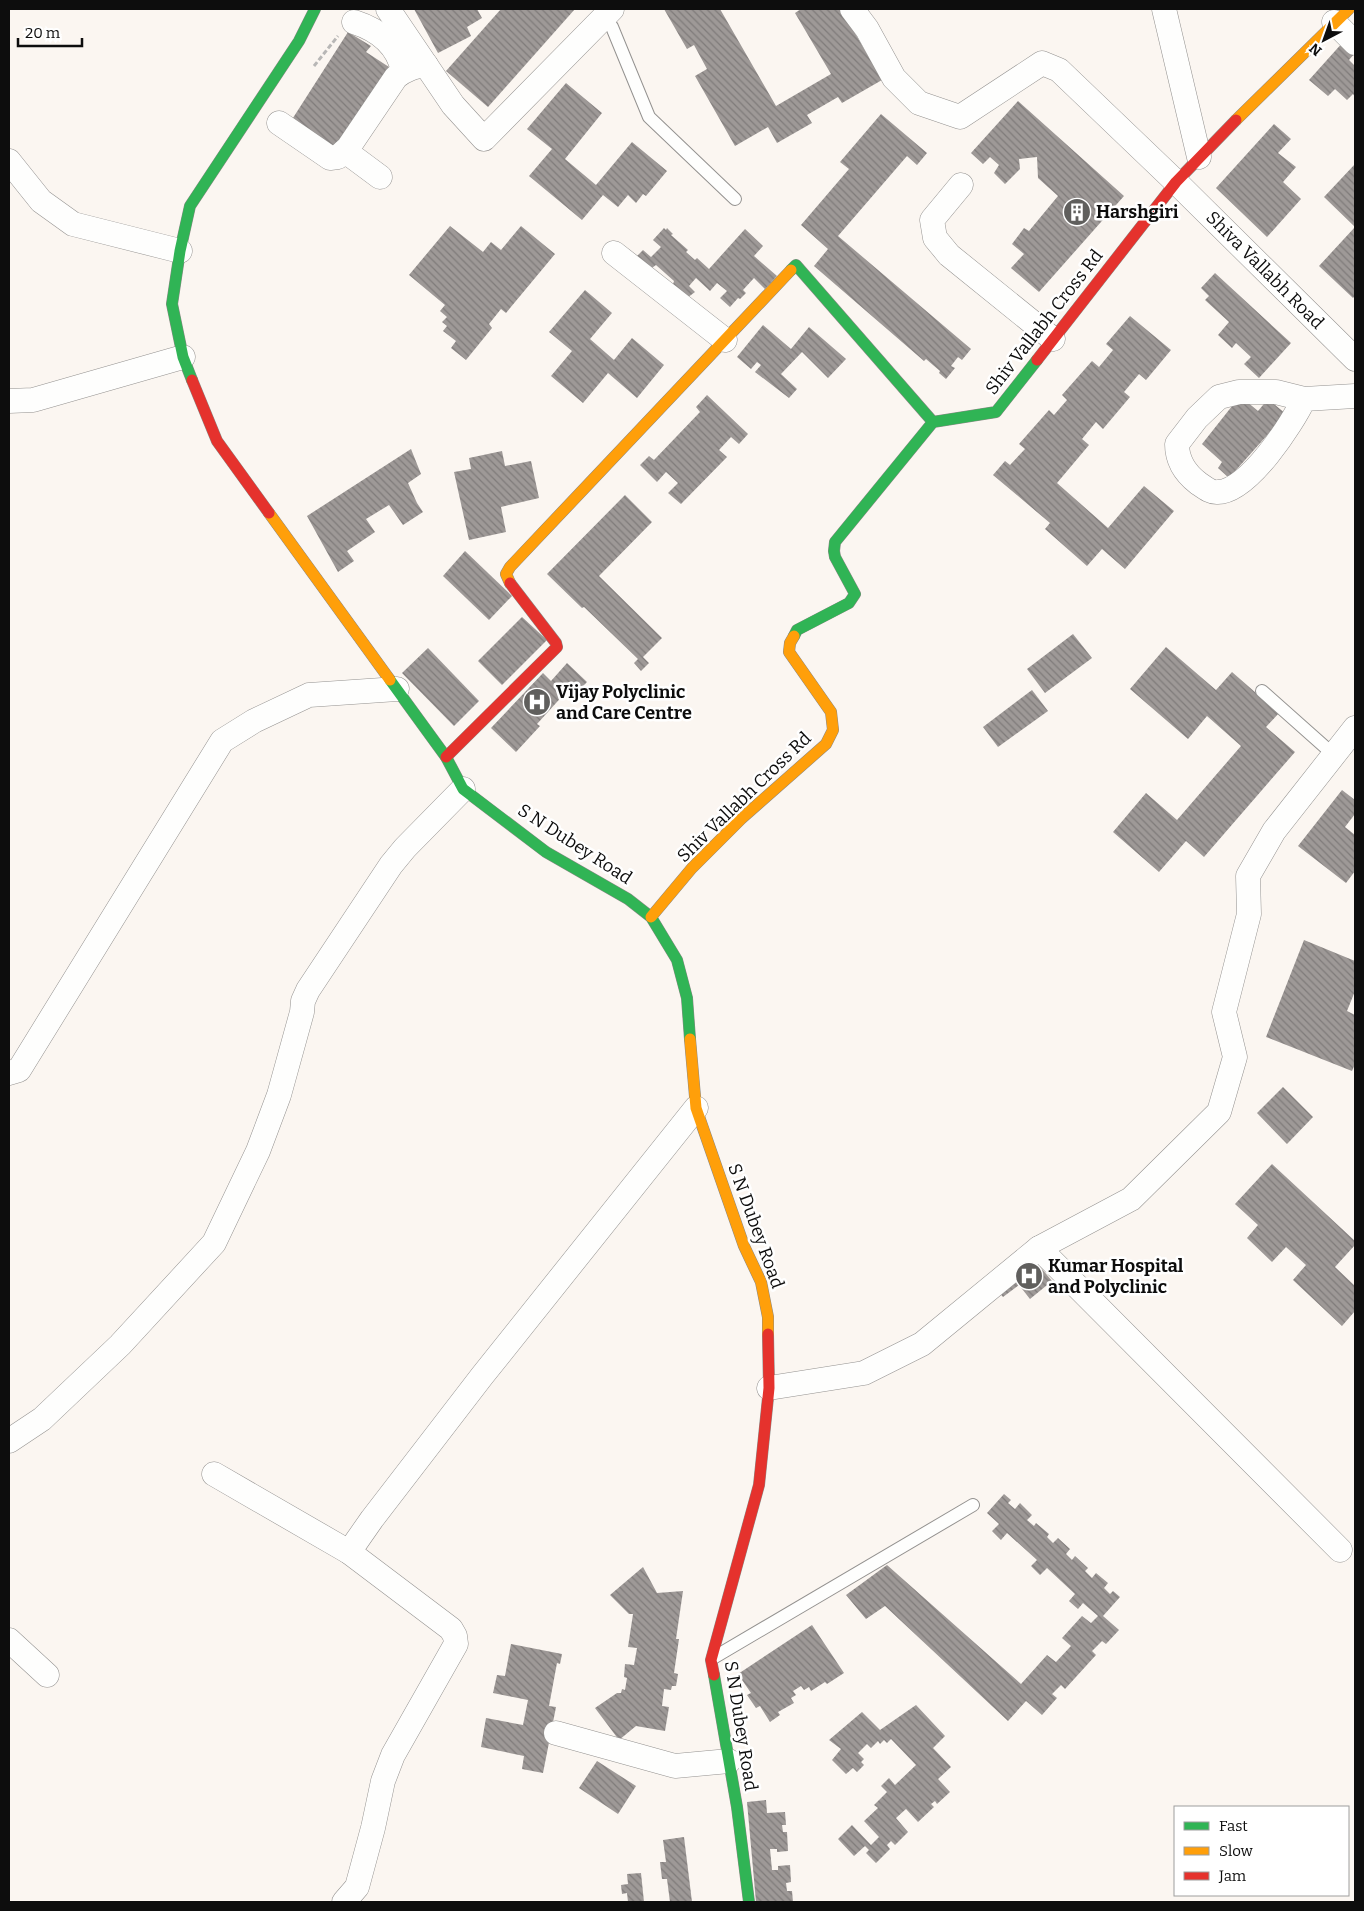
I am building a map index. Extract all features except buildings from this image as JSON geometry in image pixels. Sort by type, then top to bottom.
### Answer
[{"type":"street","name":"S N Dubey Road","points":[[315,9],[299,41],[190,206],[180,251],[172,304],[183,357],[218,441],[446,757],[463,789],[546,852],[628,899],[651,917],[677,960],[687,998],[696,1108],[744,1246],[761,1282],[768,1317],[769,1388],[759,1485],[711,1660],[737,1807],[749,1902]]},
{"type":"street","points":[[388,9],[453,106],[484,139],[608,12]]},
{"type":"street","name":"Shiva Vallabh Road","points":[[852,9],[867,29],[894,78],[919,103],[960,116],[1042,63],[1059,70],[1176,182],[1355,359]]},
{"type":"street","points":[[1164,9],[1199,157]]},
{"type":"street","points":[[1342,16],[1355,43]]},
{"type":"street","name":"Shiv Vallabh Cross Rd","points":[[651,917],[692,868],[740,819],[826,744],[833,730],[831,712],[789,652],[790,643],[797,630],[849,603],[855,594],[853,586],[834,553],[834,544],[839,535],[932,422],[996,412],[1176,182],[1342,16]]},
{"type":"street","points":[[354,22],[386,37],[401,60],[403,71]]},
{"type":"street","points":[[279,123],[330,158],[338,157],[345,151],[396,77],[412,67],[426,65]]},
{"type":"street","points":[[345,151],[380,177]]},
{"type":"street","points":[[9,161],[41,202],[73,224],[180,251]]},
{"type":"street","points":[[961,185],[932,220],[936,238],[948,255],[1053,339]]},
{"type":"street","points":[[614,253],[725,340]]},
{"type":"street","points":[[446,757],[557,647],[556,642],[508,581],[506,574],[510,567],[796,265],[932,422]]},
{"type":"street","points":[[9,401],[33,400],[183,357]]},
{"type":"street","points":[[1304,399],[1279,442],[1236,486],[1227,491],[1216,493],[1206,489],[1181,464],[1177,444],[1197,418],[1218,397],[1240,392],[1276,392],[1304,399],[1355,396]]},
{"type":"street","points":[[9,1073],[19,1070],[222,741],[254,721],[309,695],[397,689]]},
{"type":"street","points":[[769,1388],[864,1373],[922,1344],[1039,1248],[1131,1199],[1219,1112],[1235,1057],[1224,1012],[1249,914],[1248,876],[1274,831],[1355,729]]},
{"type":"street","points":[[9,1441],[42,1419],[120,1345],[214,1243],[265,1133],[279,1095],[302,1012],[302,1001],[308,990],[391,865],[405,848],[463,789]]},
{"type":"street","points":[[349,1552],[372,1519],[482,1376],[696,1108]]},
{"type":"street","points":[[1039,1248],[1340,1550]]},
{"type":"street","points":[[214,1474],[349,1552],[451,1629],[455,1636],[456,1644],[392,1755],[383,1781],[357,1887],[344,1902]]},
{"type":"street","points":[[9,1640],[47,1675]]},
{"type":"street","points":[[556,1733],[675,1766],[729,1761]]},
{"type":"lane","points":[[608,12],[612,27],[649,117],[735,200]]},
{"type":"lane","points":[[1262,690],[1334,755]]},
{"type":"lane","points":[[711,1660],[973,1505]]},
{"type":"traffic: fast","points":[[192,380],[183,357],[172,304],[180,251],[190,206],[299,41],[315,9]]},
{"type":"traffic: fast","points":[[791,270],[796,265],[933,422]]},
{"type":"traffic: fast","points":[[794,636],[797,630],[849,603],[855,594],[835,557],[835,542],[933,422],[996,412],[1037,360]]},
{"type":"traffic: fast","points":[[390,680],[446,757],[463,789],[546,852],[628,899],[651,917],[677,960],[687,998],[690,1039]]},
{"type":"traffic: fast","points":[[714,1675],[737,1807],[749,1902]]},
{"type":"traffic: slow","points":[[1236,120],[1349,9]]},
{"type":"traffic: slow","points":[[510,583],[506,574],[510,567],[791,270]]},
{"type":"traffic: slow","points":[[269,513],[390,680]]},
{"type":"traffic: slow","points":[[651,917],[692,868],[741,819],[826,744],[833,730],[831,712],[789,652],[790,643],[794,636]]},
{"type":"traffic: slow","points":[[690,1039],[696,1108],[744,1246],[761,1282],[768,1317],[768,1334]]},
{"type":"traffic: jam","points":[[1037,360],[1176,182],[1236,120]]},
{"type":"traffic: jam","points":[[192,380],[217,441],[269,513]]},
{"type":"traffic: jam","points":[[446,757],[557,647],[556,643],[510,583]]},
{"type":"traffic: jam","points":[[714,1675],[711,1660],[759,1485],[769,1388],[768,1334]]},
{"type":"place","name":"Harshgiri","points":[[1077,212]]},
{"type":"place","name":"Vijay Polyclinic and Care Centre","points":[[537,702]]},
{"type":"place","name":"Kumar Hospital and Polyclinic","points":[[1029,1276]]}]
